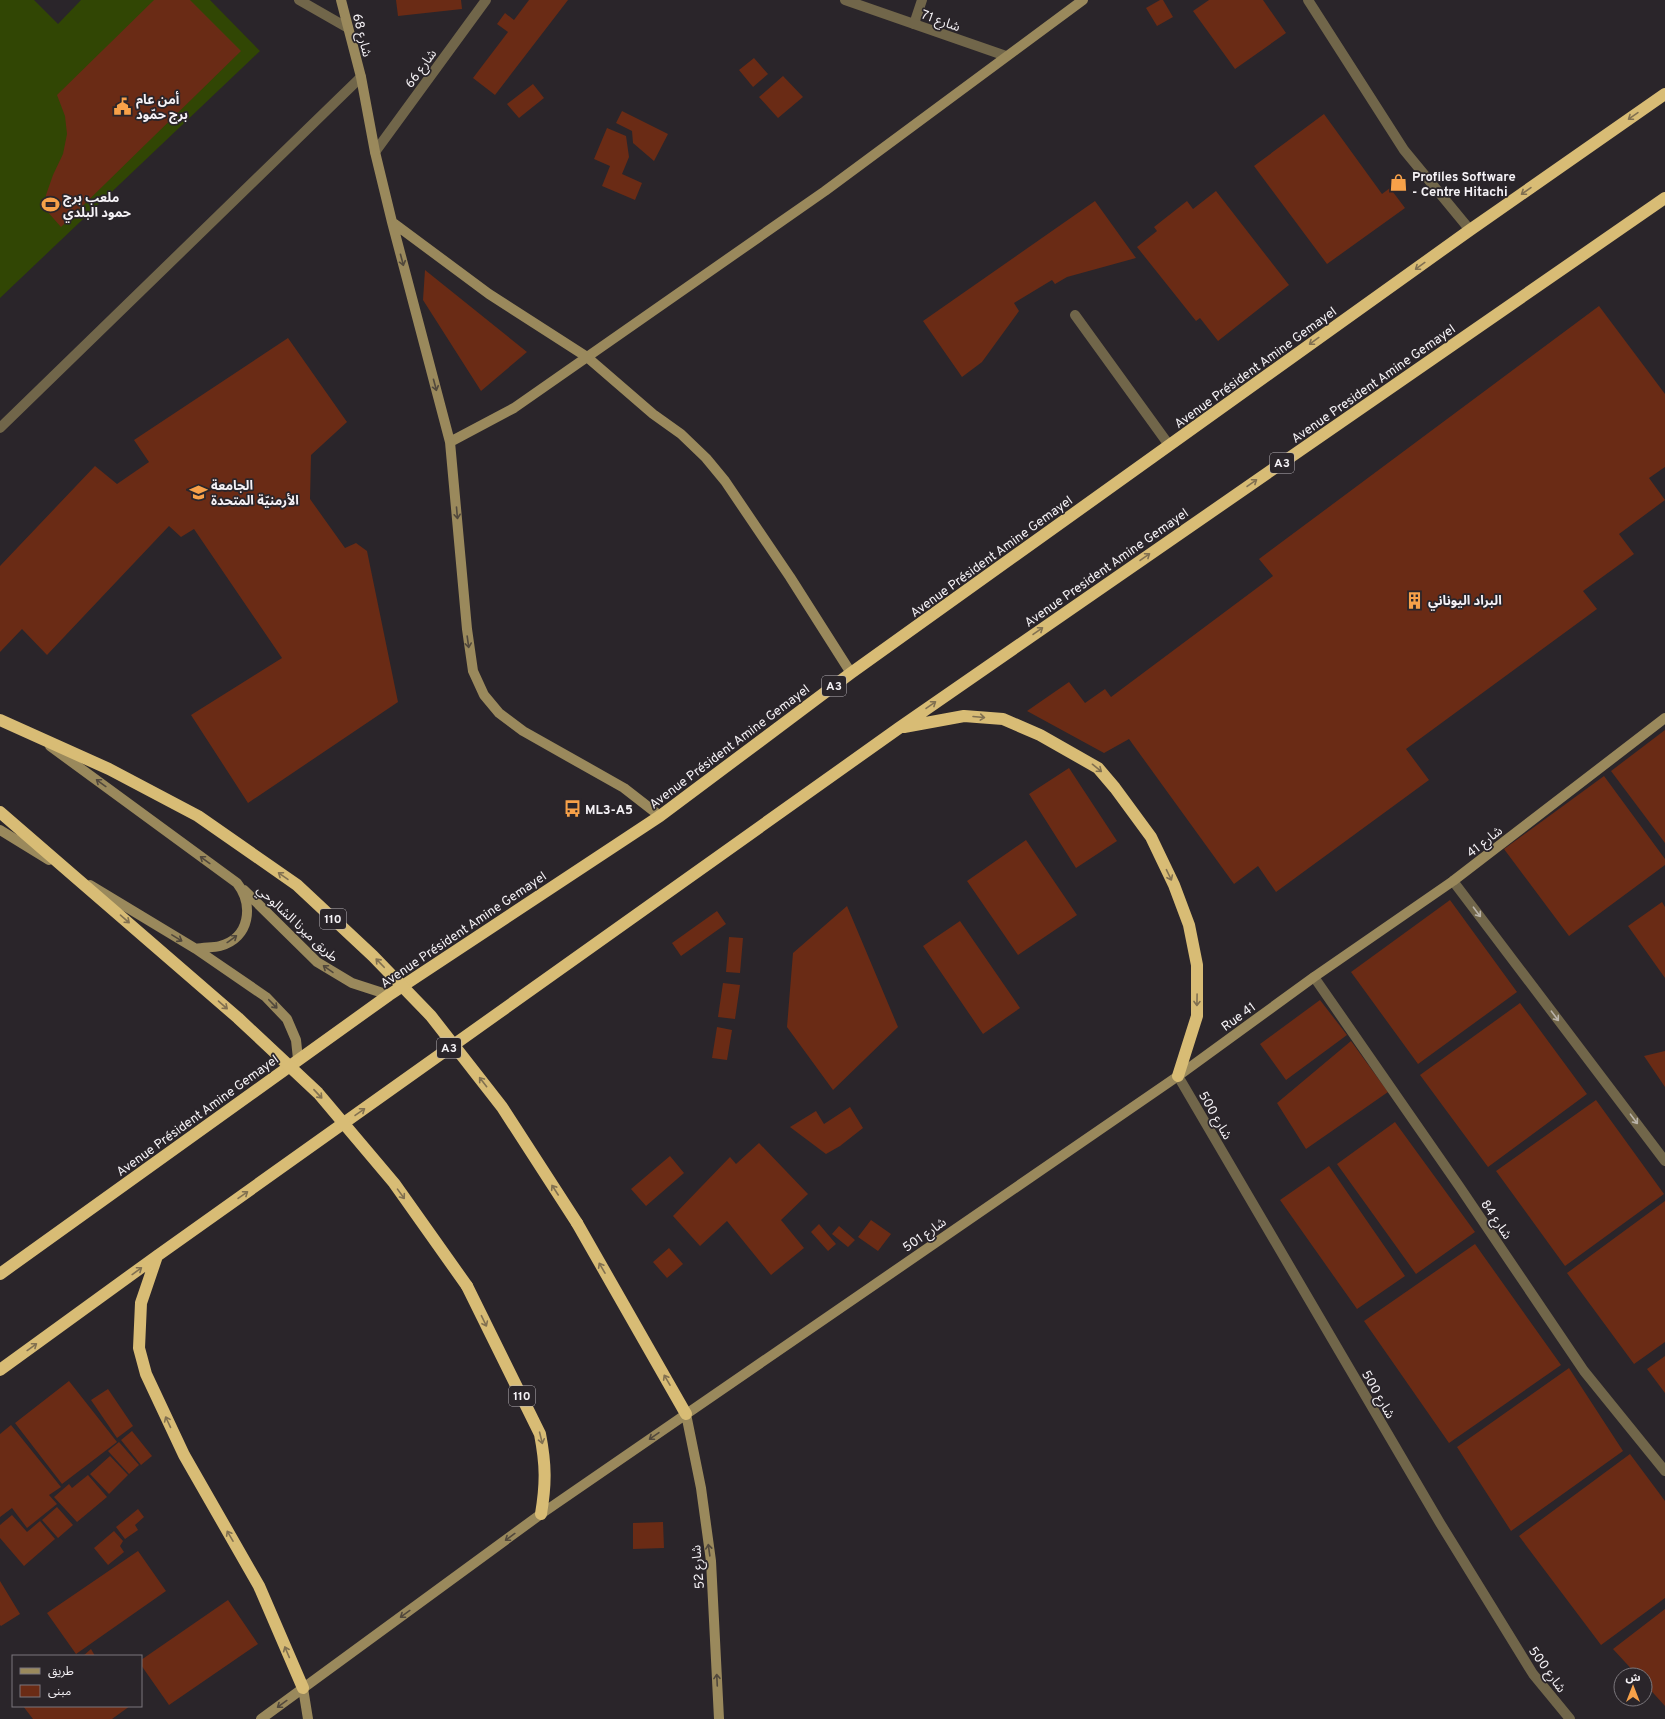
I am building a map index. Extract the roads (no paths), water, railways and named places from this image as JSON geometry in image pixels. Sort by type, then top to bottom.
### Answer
[{"type":"highway","name":"Avenue Président Amine Gemayel","points":[[0,1274],[389,994],[660,816],[851,674],[1169,445],[1470,230],[1665,94]]},
{"type":"highway","name":"Avenue President Amine Gemayel","points":[[899,728],[1665,198]]},
{"type":"highway","points":[[899,728],[964,716],[1003,719],[1040,735],[1098,768],[1115,788],[1151,837],[1174,885],[1189,924],[1197,964],[1197,1016],[1178,1076]]},
{"type":"highway","name":"110","points":[[0,720],[109,769],[198,816],[296,885],[373,956],[431,1016],[502,1107],[576,1223],[686,1414]]},
{"type":"highway","name":"A3","points":[[0,1370],[157,1256],[899,728]]},
{"type":"highway","name":"110","points":[[0,812],[238,1018],[318,1093],[394,1183],[467,1286],[540,1434],[545,1461],[546,1488],[541,1514]]},
{"type":"highway","points":[[157,1256],[141,1303],[139,1348],[146,1374],[184,1455],[259,1586],[303,1688]]},
{"type":"street","points":[[299,0],[348,28]]},
{"type":"street","name":"شارع 68","points":[[341,0],[361,77],[392,222],[450,442],[468,638],[473,671],[484,695],[498,713],[523,731],[624,788],[660,816]]},
{"type":"street","name":"شارع 66","points":[[376,152],[486,0]]},
{"type":"street","name":"شارع 71","points":[[845,0],[1006,56]]},
{"type":"street","points":[[914,24],[922,0]]},
{"type":"street","points":[[450,442],[514,408],[825,191],[1083,0]]},
{"type":"street","points":[[1308,0],[1404,150],[1470,230]]},
{"type":"street","points":[[0,428],[361,77]]},
{"type":"street","points":[[392,222],[489,294],[587,357],[654,414],[681,434],[706,458],[725,481],[790,577],[851,674]]},
{"type":"street","points":[[1075,315],[1169,445]]},
{"type":"street","name":"طريق ميرنا الشالوحي","points":[[0,713],[36,736],[237,883],[317,962],[352,983],[389,994]]},
{"type":"street","name":"شارع 41","points":[[1314,978],[1453,881],[1665,718]]},
{"type":"street","points":[[0,830],[196,949],[266,997],[287,1019],[296,1040],[298,1059]]},
{"type":"street","points":[[1453,881],[1665,1161]]},
{"type":"street","points":[[196,949],[220,946],[235,938],[241,931],[248,914],[248,906],[244,894],[237,883]]},
{"type":"street","name":"Rue 41","points":[[1178,1076],[1314,978]]},
{"type":"street","name":"شارع 84","points":[[1314,978],[1459,1186],[1584,1371],[1665,1471]]},
{"type":"street","name":"شارع 501","points":[[261,1719],[541,1514],[1178,1076]]},
{"type":"street","name":"شارع 500","points":[[1178,1076],[1440,1523],[1533,1674],[1570,1719]]},
{"type":"street","name":"شارع 52","points":[[686,1414],[701,1488],[711,1561],[719,1719]]},
{"type":"street","points":[[303,1688],[308,1719]]},
{"type":"place","name":"أمن عام برج حمّود","points":[[123,106]]},
{"type":"place","name":"Profiles Software - Centre Hitachi","points":[[1399,183]]},
{"type":"place","name":"ملعب برج حمود البلدي","points":[[50,204]]},
{"type":"place","name":"الجامعة الأرمنيّة المتحدة","points":[[198,492]]},
{"type":"place","name":"البراد اليوناني","points":[[1415,600]]},
{"type":"place","name":"ML3-A5","points":[[572,809]]}]
